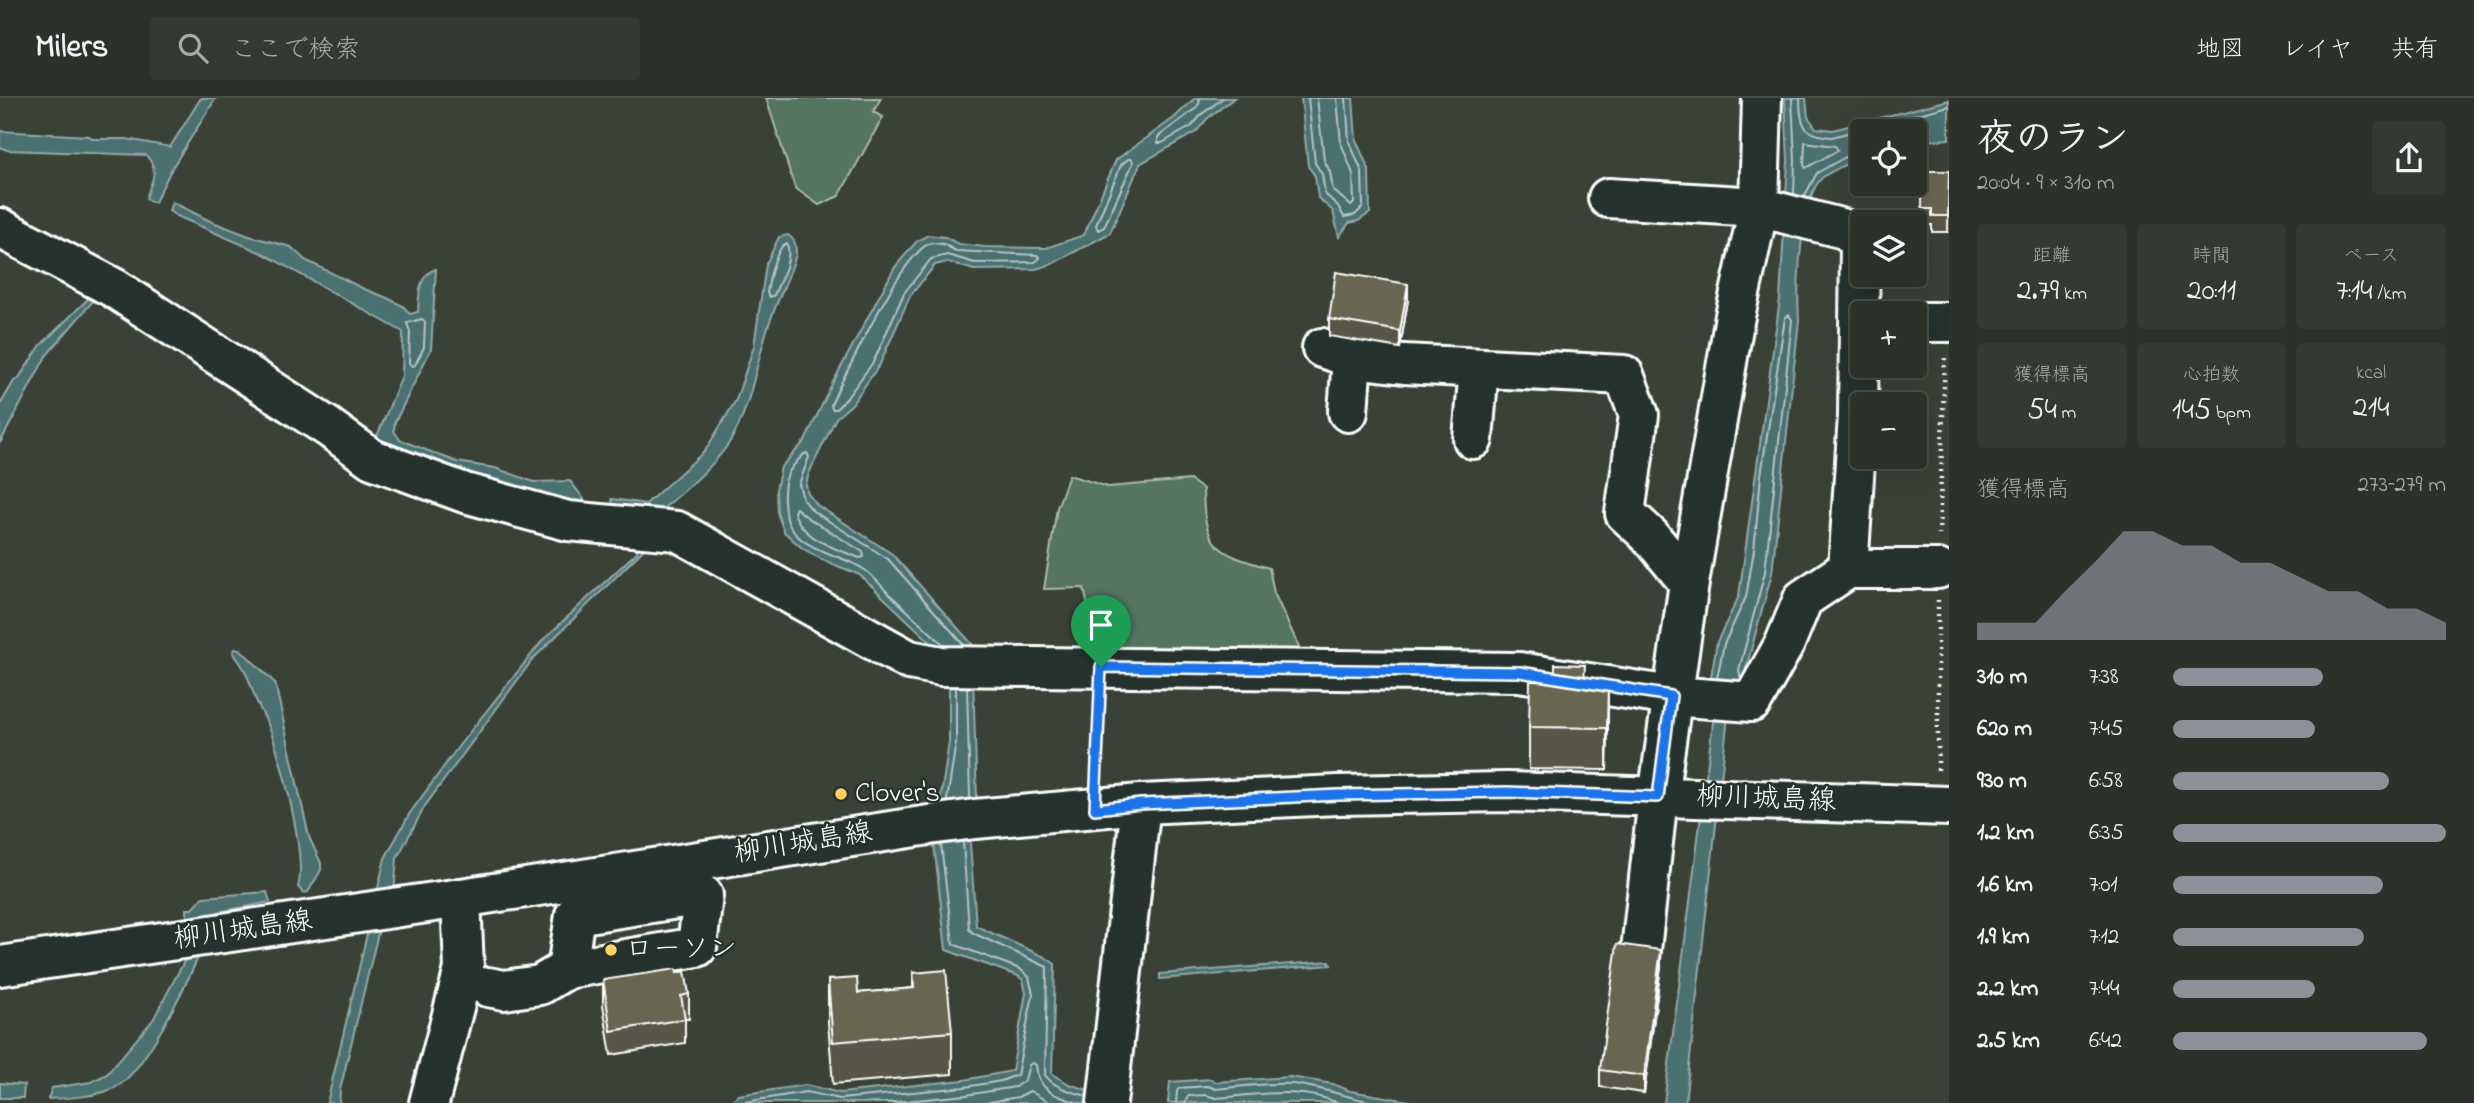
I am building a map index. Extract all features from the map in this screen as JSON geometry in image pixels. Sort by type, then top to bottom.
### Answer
[{"type":"street","points":[[1640,958],[1671,696],[1689,583],[1735,316],[1768,209],[1762,98]]},
{"type":"street","points":[[1608,198],[1768,209],[1848,230],[1860,243],[1860,301]]},
{"type":"street","points":[[0,228],[114,288],[328,427],[372,459],[466,493],[568,521],[677,531],[909,660],[941,666],[1520,672],[1671,696],[1752,702],[1785,643],[1803,599],[1848,569],[1938,569]]},
{"type":"street","points":[[1927,322],[1949,322]]},
{"type":"street","points":[[1348,412],[1337,353],[1404,364],[1624,375],[1639,415],[1625,513],[1651,537],[1689,583]]},
{"type":"street","points":[[1473,439],[1479,368]]},
{"type":"street","points":[[1848,569],[1859,378]]},
{"type":"street","name":"柳川城島線","points":[[0,966],[461,898],[574,897],[700,878],[929,825],[1141,804],[1338,795],[1507,792],[1949,806]]},
{"type":"street","points":[[1108,1097],[1141,804]]},
{"type":"street","points":[[488,987],[504,990],[540,985],[567,970],[697,947],[700,878]]},
{"type":"street","points":[[567,970],[574,897]]},
{"type":"street","points":[[429,1103],[464,969],[461,898]]},
{"type":"path","points":[[1095,809],[1101,667]]},
{"type":"green space","points":[[766,98],[881,98],[873,112],[883,117],[839,196],[819,205],[795,188]]},
{"type":"green space","points":[[1069,475],[1108,487],[1190,480],[1203,489],[1206,524],[1210,536],[1225,552],[1269,568],[1274,593],[1301,651],[1098,657],[1084,588],[1044,589],[1057,508]]},
{"type":"water","points":[[201,98],[216,98],[172,168],[155,202],[146,198],[154,171],[146,155],[7,150],[0,147],[0,131],[127,139],[170,147]]},
{"type":"water","points":[[1195,98],[1234,98],[1207,119],[1196,132],[1140,164],[1110,233],[1052,264],[1036,269],[974,270],[947,262],[935,265],[910,296],[880,364],[852,404],[836,418],[809,473],[806,485],[808,494],[817,505],[892,554],[972,644],[977,801],[970,843],[976,926],[1055,964],[1052,1074],[1069,1084],[1128,1103],[729,1103],[738,1095],[806,1085],[840,1093],[964,1080],[1012,1071],[1026,993],[1023,980],[946,950],[934,844],[949,742],[949,656],[944,655],[860,575],[823,560],[802,548],[784,532],[777,512],[776,490],[781,467],[805,441],[832,384],[895,267],[916,242],[928,235],[945,237],[958,244],[985,247],[1046,248],[1084,235],[1116,160],[1174,118]]},
{"type":"water","points":[[1301,98],[1353,98],[1356,140],[1369,170],[1370,213],[1349,223],[1339,237],[1333,211],[1318,198],[1315,176],[1308,166]]},
{"type":"water","points":[[1785,98],[1806,98],[1808,117],[1816,128],[1833,130],[1850,126],[1850,162],[1823,177],[1815,188],[1804,223],[1799,320],[1772,573],[1745,672],[1757,680],[1731,689],[1685,1103],[1664,1103],[1714,715],[1709,688],[1717,642],[1739,596],[1780,299],[1788,161]]},
{"type":"water","points":[[1949,100],[1949,139],[1927,141],[1927,119],[1876,119]]},
{"type":"water","points":[[172,202],[249,236],[291,247],[305,260],[403,306],[410,314],[418,312],[423,281],[436,269],[431,349],[395,422],[394,431],[400,440],[457,462],[495,468],[534,482],[570,481],[584,499],[584,511],[373,446],[402,376],[403,332],[264,254],[177,216],[169,211]]},
{"type":"water","points":[[788,235],[795,244],[796,255],[767,330],[747,405],[727,446],[701,476],[650,520],[614,517],[612,499],[646,504],[705,451],[736,400],[754,346],[766,264],[779,237]]},
{"type":"water","points":[[93,294],[102,299],[92,302],[46,356],[0,443],[0,405],[14,381],[41,345]]},
{"type":"water","points":[[643,543],[643,550],[533,659],[425,806],[397,858],[394,892],[380,925],[339,1103],[327,1103],[385,858],[410,813],[461,743],[543,640],[637,552],[637,546]]},
{"type":"water","points":[[235,649],[240,649],[275,683],[309,837],[321,863],[321,870],[308,892],[303,893],[298,887],[300,873],[296,833],[276,746],[241,663],[233,653]]},
{"type":"water","points":[[267,892],[270,902],[218,912],[174,1007],[130,1076],[116,1087],[101,1093],[48,1099],[52,1088],[91,1082],[107,1074],[153,1020],[187,956],[187,909],[192,909],[203,897]]},
{"type":"water","points":[[1330,961],[1331,965],[1160,979],[1160,974]]},
{"type":"water","points":[[1290,1077],[1421,1103],[1168,1103],[1170,1082]]},
{"type":"water","points":[[0,1083],[24,1085],[23,1098],[0,1098]]},
{"type":"building","points":[[1927,171],[1949,171],[1948,216],[1932,216],[1932,209],[1922,209],[1922,196],[1927,196]]},
{"type":"building","points":[[1336,272],[1408,284],[1400,331],[1329,319]]},
{"type":"building","points":[[1555,664],[1585,665],[1584,682],[1608,683],[1607,728],[1529,727],[1530,681],[1555,681]]},
{"type":"building","points":[[1617,944],[1661,950],[1644,1076],[1600,1070]]},
{"type":"building","points":[[676,969],[677,973],[685,971],[689,994],[681,996],[685,1019],[611,1031],[603,980]]},
{"type":"building","points":[[946,970],[952,1032],[833,1042],[828,980],[857,978],[858,993],[914,988],[913,973]]},
{"type":"place","name":"Clover's","points":[[841,794]]},
{"type":"place","name":"ローソン","points":[[611,950]]},
{"type":"route","points":[[1101,667],[1520,672],[1671,696],[1658,797],[1507,792],[1338,795],[1141,804],[1095,809],[1101,667]]}]
